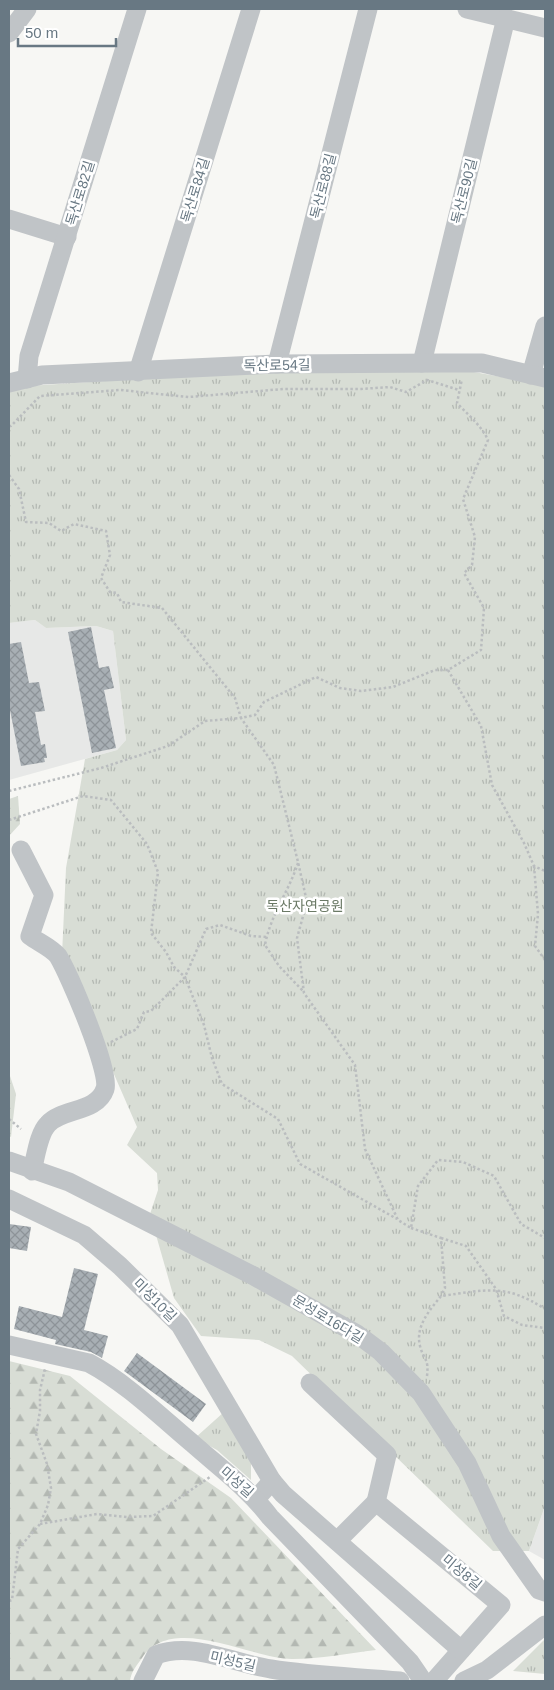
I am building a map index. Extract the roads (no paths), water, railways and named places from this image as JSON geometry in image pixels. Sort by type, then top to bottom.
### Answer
[{"type":"street","points":[[9,33],[27,9]]},
{"type":"street","name":"독산로82길","points":[[18,381],[29,356],[138,9]]},
{"type":"street","name":"독산로84길","points":[[138,372],[251,9]]},
{"type":"street","name":"독산로88길","points":[[278,364],[368,9]]},
{"type":"street","points":[[467,9],[545,28]]},
{"type":"street","name":"독산로90길","points":[[422,363],[506,18]]},
{"type":"street","points":[[9,219],[67,237]]},
{"type":"street","points":[[538,376],[544,335]]},
{"type":"street","name":"독산로54길","points":[[18,381],[42,375],[278,364],[467,363],[504,367],[538,376]]},
{"type":"street","points":[[21,850],[44,895],[30,936],[57,955],[87,1021],[105,1071],[106,1088],[96,1102],[49,1122],[43,1131],[32,1171]]},
{"type":"street","name":"문성로16다길","points":[[9,1161],[32,1171],[69,1182],[252,1275],[357,1334],[381,1352],[418,1390],[467,1463],[501,1536],[539,1590],[545,1592]]},
{"type":"street","name":"미성10길","points":[[9,1199],[84,1235],[120,1266],[180,1325],[272,1481]]},
{"type":"street","name":"미성길","points":[[9,1345],[89,1363],[101,1369],[256,1499],[270,1517],[410,1662],[422,1681]]},
{"type":"street","points":[[310,1383],[387,1455],[376,1502],[337,1541]]},
{"type":"street","points":[[256,1499],[272,1481],[283,1494],[461,1650]]},
{"type":"street","name":"미성8길","points":[[376,1502],[501,1605],[434,1681]]},
{"type":"street","points":[[464,1681],[487,1670],[545,1625]]},
{"type":"street","name":"미성5길","points":[[143,1681],[156,1655],[168,1650],[185,1650],[270,1669],[400,1681]]},
{"type":"park label","name":"독산자연공원","points":[[305,906]]}]
